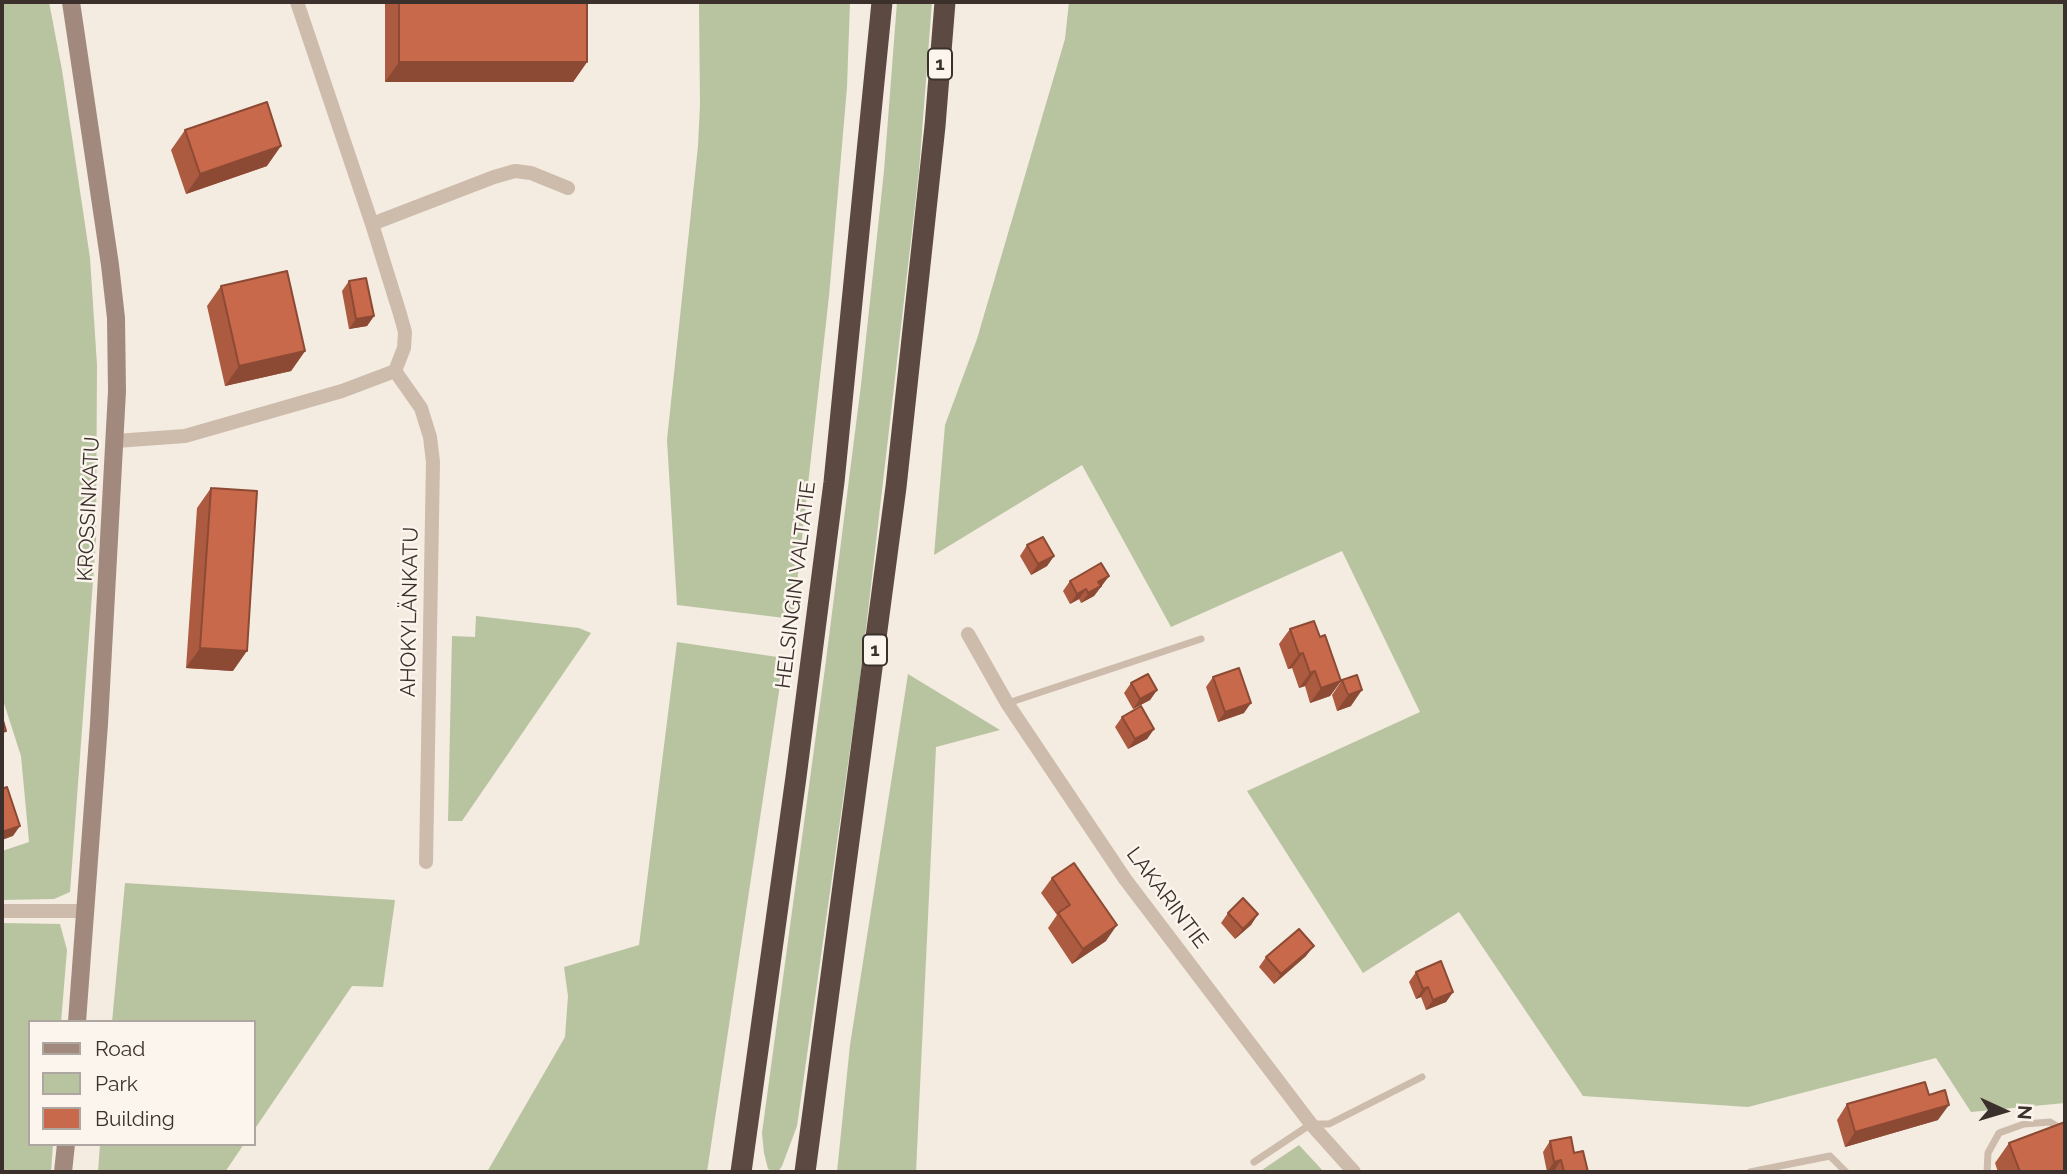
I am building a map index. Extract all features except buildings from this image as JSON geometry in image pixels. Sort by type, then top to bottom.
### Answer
[{"type":"highway","name":"HELSINGIN VALTATIE","points":[[741,1172],[834,482],[881,2]]},
{"type":"highway","name":"1","points":[[805,1172],[896,487],[945,2]]},
{"type":"street","name":"KROSSINKATU","points":[[71,2],[116,318],[116,441],[77,1020]]},
{"type":"street","points":[[116,441],[186,436],[342,391],[395,371],[404,348],[405,332],[372,223],[297,2]]},
{"type":"street","points":[[372,223],[494,177],[515,172],[531,173],[568,188]]},
{"type":"street","name":"AHOKYLÄNKATU","points":[[395,371],[421,408],[430,437],[433,462],[426,862]]},
{"type":"street","name":"LAKARINTIE","points":[[968,634],[1007,703],[1125,879],[1311,1124],[1354,1172]]},
{"type":"street","points":[[2,911],[86,911]]},
{"type":"street","points":[[63,1172],[66,1146]]},
{"type":"lane","points":[[1007,703],[1202,639]]},
{"type":"lane","points":[[1254,1162],[1311,1124],[1329,1124],[1422,1077]]},
{"type":"lane","points":[[1986,1172],[1988,1153],[1999,1133],[2024,1124],[2050,1122],[2065,1131]]},
{"type":"lane","points":[[1750,1172],[1830,1156],[1846,1172]]},
{"type":"green space","points":[[2,2],[49,2],[90,258],[97,365],[96,540],[70,892],[54,899],[2,900],[2,851],[29,842],[21,756],[2,697]]},
{"type":"green space","points":[[699,2],[850,2],[847,87],[829,296],[793,619],[677,605],[667,440],[698,146]]},
{"type":"green space","points":[[897,2],[932,2],[919,171],[861,672],[797,1126],[778,1172],[768,1169],[762,1133],[861,385],[884,171]]},
{"type":"green space","points":[[1069,2],[2065,2],[2065,1103],[1971,1112],[1936,1058],[1748,1107],[1583,1096],[1459,912],[1363,973],[1247,791],[1420,712],[1342,551],[1171,627],[1082,465],[934,555],[945,425],[977,339],[1065,39]]},
{"type":"green space","points":[[476,616],[579,628],[591,633],[462,821],[448,821],[452,636],[475,637]]},
{"type":"green space","points":[[677,642],[784,658],[707,1172],[487,1172],[565,1037],[568,996],[564,967],[639,945]]},
{"type":"green space","points":[[908,674],[1000,730],[936,747],[916,1172],[837,1172],[850,1045]]},
{"type":"green space","points":[[125,883],[395,900],[383,987],[352,986],[256,1127],[256,1020],[112,1020]]},
{"type":"green space","points":[[2,923],[60,924],[67,950],[61,1020],[28,1020],[28,1146],[53,1146],[51,1172],[2,1172]]},
{"type":"green space","points":[[1299,1145],[1324,1172],[1259,1172]]},
{"type":"green space","points":[[100,1146],[243,1146],[225,1172],[98,1172]]}]
